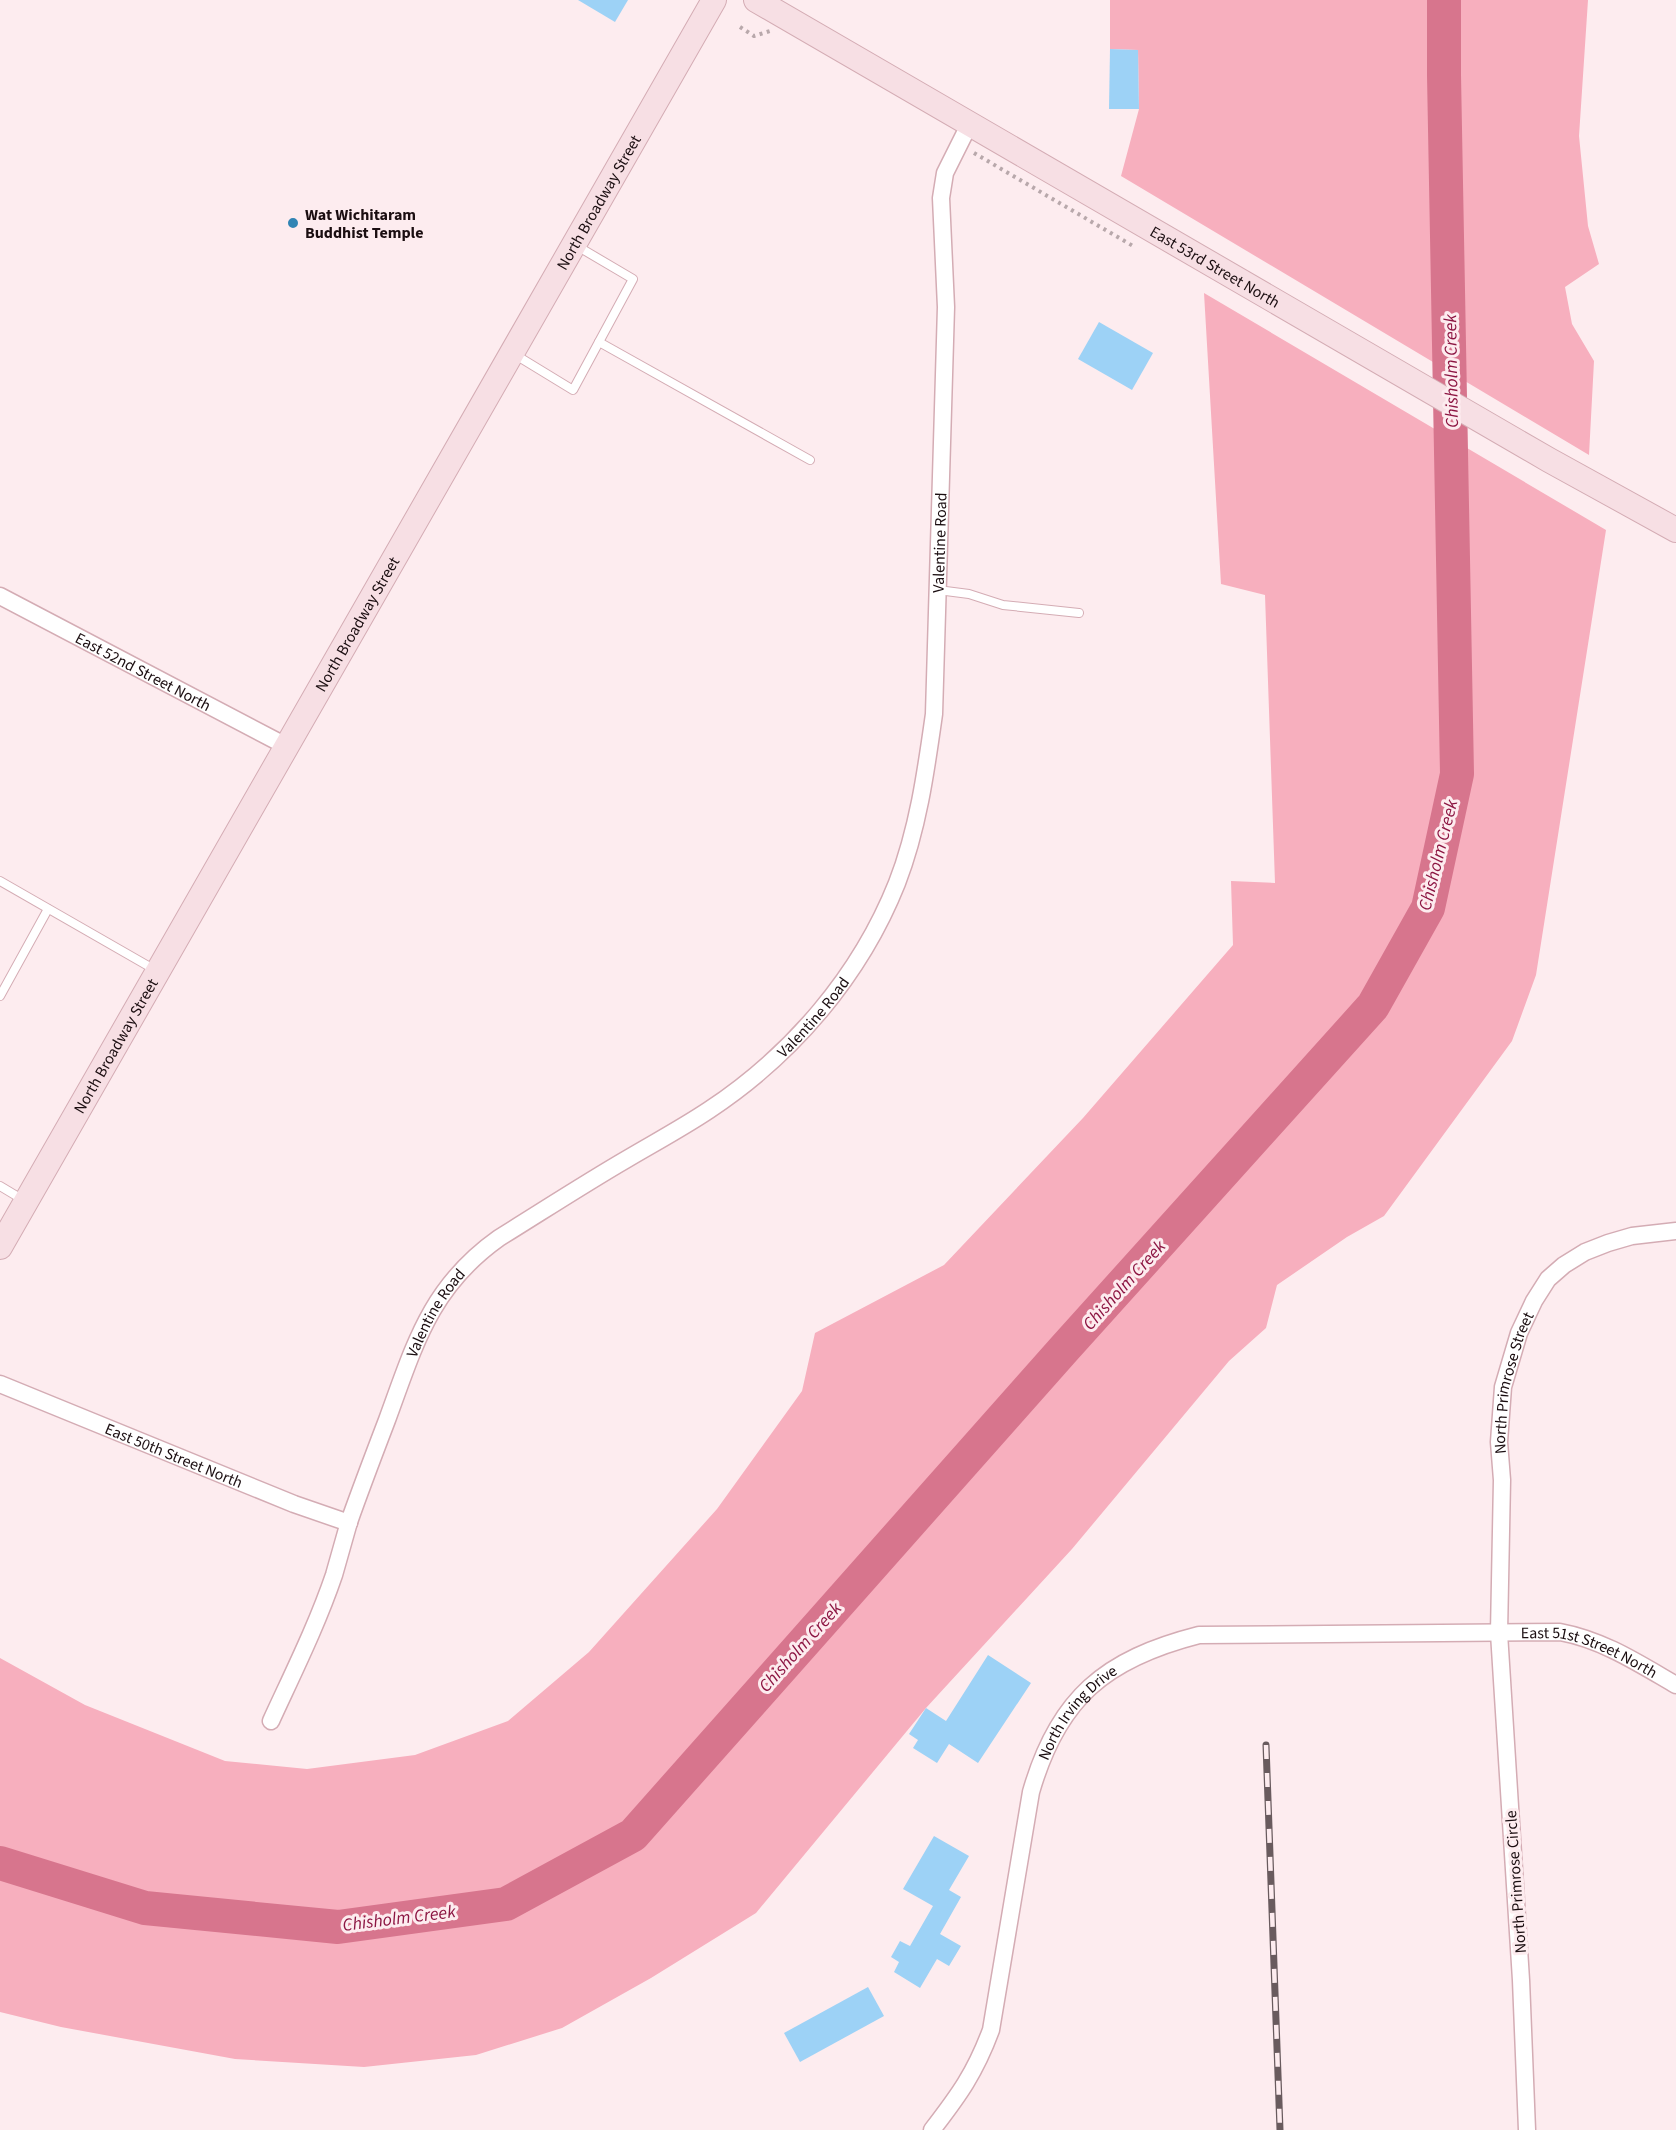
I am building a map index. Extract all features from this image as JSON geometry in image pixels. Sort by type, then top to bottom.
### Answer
[{"type":"main road","name":"North Broadway Street","points":[[1,1242],[288,747],[714,0]]},
{"type":"main road","name":"East 53rd Street North","points":[[756,0],[1549,460],[1676,530]]},
{"type":"street","name":"Valentine Road","points":[[271,1721],[333,1576],[349,1523],[418,1335],[437,1300],[462,1268],[499,1238],[708,1111],[777,1058],[812,1022],[853,966],[887,905],[913,830],[925,774],[934,714],[946,307],[941,198],[945,173],[969,125]]},
{"type":"street","name":"East 52nd Street North","points":[[0,596],[288,747]]},
{"type":"street","name":"North Primrose Street","points":[[1499,1634],[1502,1480],[1499,1442],[1500,1408],[1508,1365],[1519,1333],[1534,1301],[1548,1279],[1564,1265],[1608,1243],[1632,1236],[1676,1231]]},
{"type":"street","name":"East 50th Street North","points":[[0,1384],[283,1499],[349,1523]]},
{"type":"street","name":"East 51st Street North","points":[[1499,1634],[1560,1632],[1583,1636],[1627,1656],[1676,1685]]},
{"type":"street","name":"North Irving Drive","points":[[932,2130],[964,2089],[980,2060],[991,2030],[1031,1792],[1039,1766],[1055,1730],[1086,1689],[1111,1670],[1138,1654],[1198,1635],[1499,1634]]},
{"type":"street","name":"North Primrose Circle","points":[[1499,1634],[1521,1980],[1527,2130]]},
{"type":"lane","points":[[512,352],[573,390],[633,279],[573,244]]},
{"type":"lane","points":[[599,342],[810,460]]},
{"type":"lane","points":[[938,590],[969,594],[1003,604],[1078,613]]},
{"type":"lane","points":[[0,881],[157,971]]},
{"type":"lane","points":[[0,996],[48,909]]},
{"type":"lane","points":[[0,1186],[26,1201]]},
{"type":"shaded area","points":[[1110,0],[1588,0],[1579,136],[1588,226],[1599,264],[1565,287],[1572,324],[1594,361],[1589,455],[1121,176],[1139,109],[1138,50],[1110,49]]},
{"type":"shaded area","points":[[1204,293],[1606,530],[1536,975],[1512,1041],[1384,1216],[1347,1237],[1277,1285],[1266,1328],[1229,1361],[1072,1549],[926,1708],[756,1913],[651,1978],[562,2028],[476,2055],[364,2067],[235,2059],[61,2027],[0,2012],[0,1658],[85,1705],[225,1761],[307,1769],[415,1755],[508,1721],[589,1652],[717,1509],[802,1391],[815,1333],[944,1265],[1083,1118],[1233,945],[1231,881],[1275,883],[1265,595],[1221,584]]},
{"type":"building","points":[[578,0],[628,0],[615,22]]},
{"type":"building","points":[[1110,49],[1138,50],[1139,109],[1109,109]]},
{"type":"building","points":[[1099,322],[1153,353],[1132,390],[1078,359]]},
{"type":"building","points":[[988,1655],[1031,1683],[978,1763],[949,1744],[937,1763],[913,1748],[918,1740],[909,1734],[926,1708],[946,1721]]},
{"type":"building","points":[[934,1836],[969,1856],[949,1890],[961,1897],[940,1934],[961,1946],[949,1966],[937,1959],[920,1988],[894,1972],[899,1962],[891,1957],[900,1941],[910,1946],[933,1906],[903,1889]]},
{"type":"building","points":[[868,1987],[884,2016],[800,2062],[784,2033]]},
{"type":"waterway","name":"Chisholm Creek","points":[[0,1863],[145,1908],[338,1927],[506,1904],[633,1835],[1064,1349],[1373,1006],[1428,908],[1457,774],[1444,0]]},
{"type":"railway","points":[[1266,1745],[1280,2130]]},
{"type":"place","name":"Wat Wichitaram Buddhist Temple","points":[[293,223]]}]
